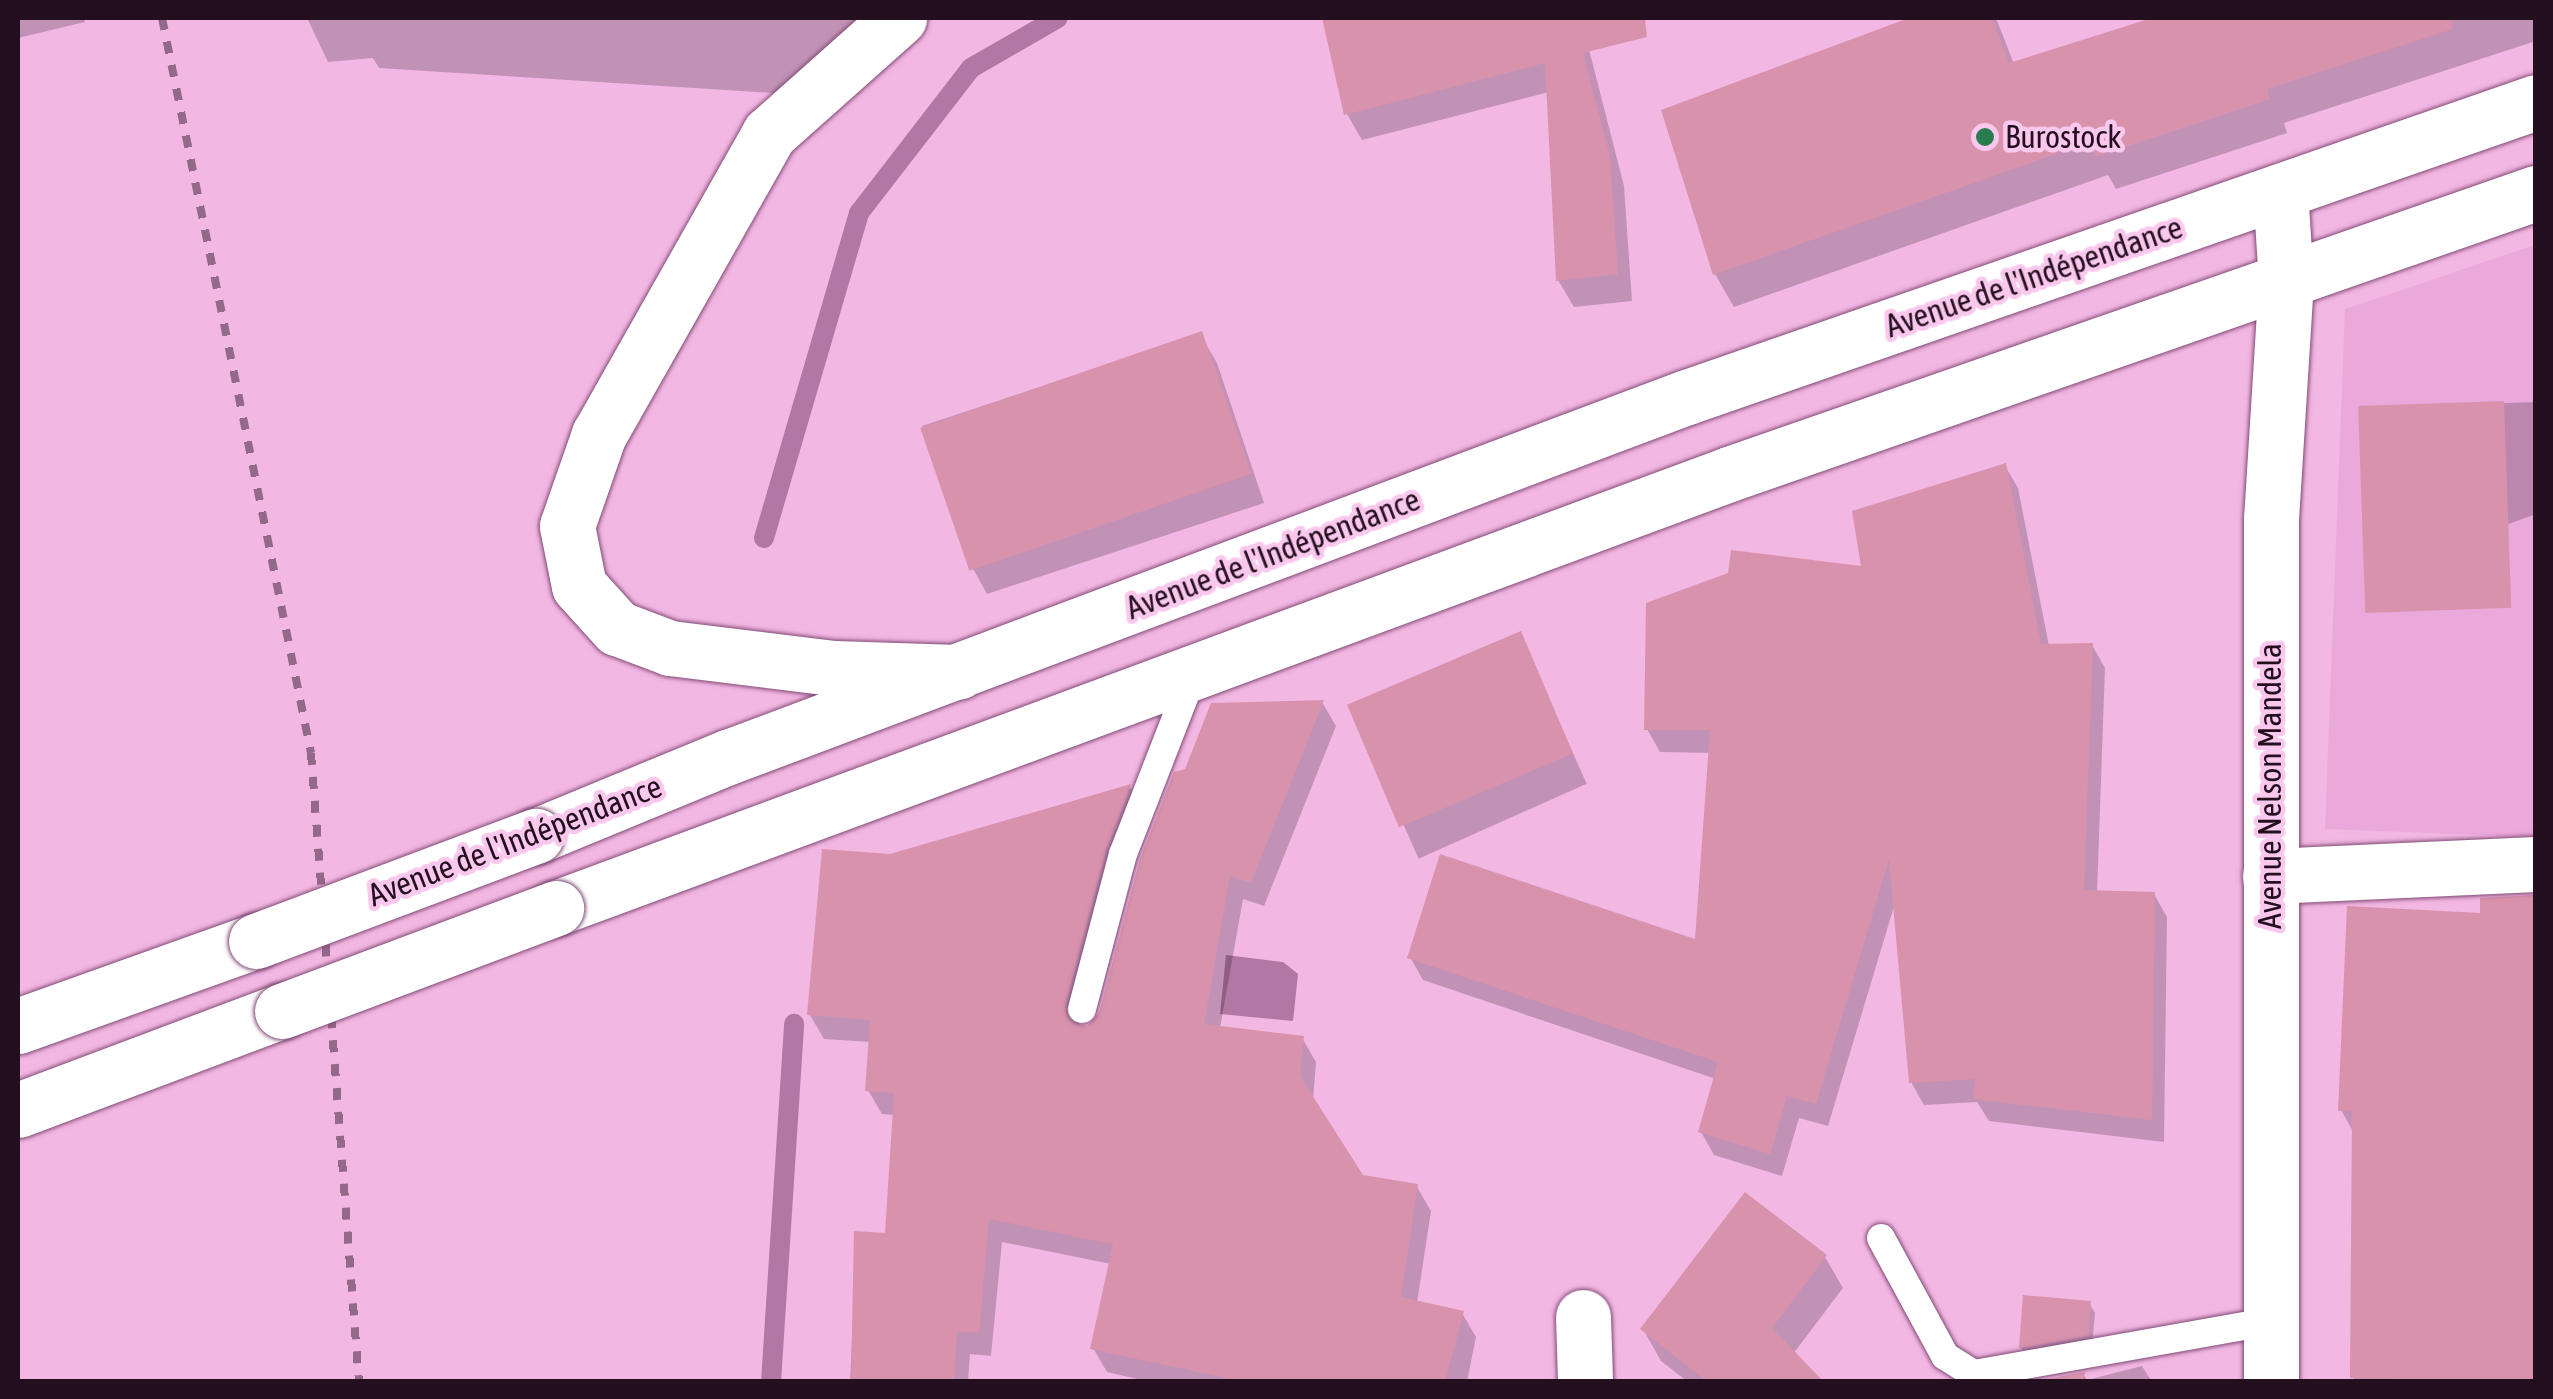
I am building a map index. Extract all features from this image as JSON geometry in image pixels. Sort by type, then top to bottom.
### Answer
[{"type":"main road","points":[[899,18],[769,134],[599,434],[567,526],[580,586],[617,628],[670,648],[834,668],[961,672]]},
{"type":"main road","name":"Avenue de l'Indépendance","points":[[18,1026],[536,836],[1687,396],[2536,102]]},
{"type":"main road","name":"Avenue Nelson Mandela","points":[[2271,1382],[2271,519],[2286,281],[2280,191]]},
{"type":"main road","points":[[18,1110],[1729,474],[2536,193]]},
{"type":"main road","points":[[2270,876],[2536,864]]},
{"type":"main road","points":[[1583,1317],[1585,1382]]},
{"type":"lane","points":[[1082,1009],[1123,854],[1194,672]]},
{"type":"lane","points":[[1881,1238],[1945,1356],[1974,1374],[2008,1373],[2272,1322]]},
{"type":"shaded area","points":[[2535,245],[2535,837],[2325,829],[2345,309]]},
{"type":"shaded area","points":[[1226,955],[1283,962],[1298,974],[1293,1021],[1220,1014]]},
{"type":"building","points":[[1322,18],[1645,18],[1647,37],[1583,53],[1610,157],[1618,274],[1556,281],[1545,63],[1344,115]]},
{"type":"building","points":[[1909,18],[1992,18],[2009,63],[2152,18],[2451,18],[2453,29],[2267,89],[2270,99],[2095,157],[2090,142],[1713,275],[1661,110]]},
{"type":"building","points":[[1202,331],[1251,474],[969,571],[920,428]]},
{"type":"building","points":[[2504,401],[2511,608],[2365,613],[2358,406]]},
{"type":"building","points":[[2006,463],[2041,644],[2093,643],[2084,890],[2155,892],[2152,1120],[1973,1099],[1975,1079],[1909,1083],[1889,859],[1816,1104],[1787,1096],[1770,1154],[1698,1132],[1718,1062],[1407,958],[1440,854],[1695,939],[1710,730],[1644,730],[1646,603],[1728,573],[1731,550],[1861,566],[1852,511]]},
{"type":"building","points":[[1521,631],[1573,753],[1399,827],[1347,705]]},
{"type":"building","points":[[1324,700],[1251,883],[1230,876],[1204,1024],[1304,1036],[1300,1076],[1363,1175],[1418,1184],[1401,1297],[1464,1311],[1445,1382],[1245,1382],[1090,1349],[1113,1244],[989,1219],[979,1333],[957,1331],[954,1382],[851,1382],[854,1231],[885,1233],[894,1093],[865,1091],[870,1020],[807,1015],[822,849],[890,854],[1131,784],[1106,850],[1065,1005],[1070,1022],[1087,1026],[1099,1013],[1140,859],[1174,772],[1185,769],[1211,703]]},
{"type":"building","points":[[2536,895],[2536,1382],[2350,1378],[2352,1111],[2338,1111],[2347,906],[2480,913],[2480,898]]},
{"type":"building","points":[[1745,1192],[1827,1255],[1772,1328],[1824,1382],[1708,1382],[1640,1329]]},
{"type":"building","points":[[2023,1295],[2091,1301],[2088,1336],[2019,1348]]},
{"type":"building","points":[[2085,1372],[2084,1382],[2032,1382]]},
{"type":"waterway","points":[[764,538],[859,213],[971,68],[1058,18]]},
{"type":"waterway","points":[[771,1382],[794,1024]]},
{"type":"railway","points":[[162,18],[311,753],[359,1382]]},
{"type":"place","name":"Burostock","points":[[1985,137]]}]
